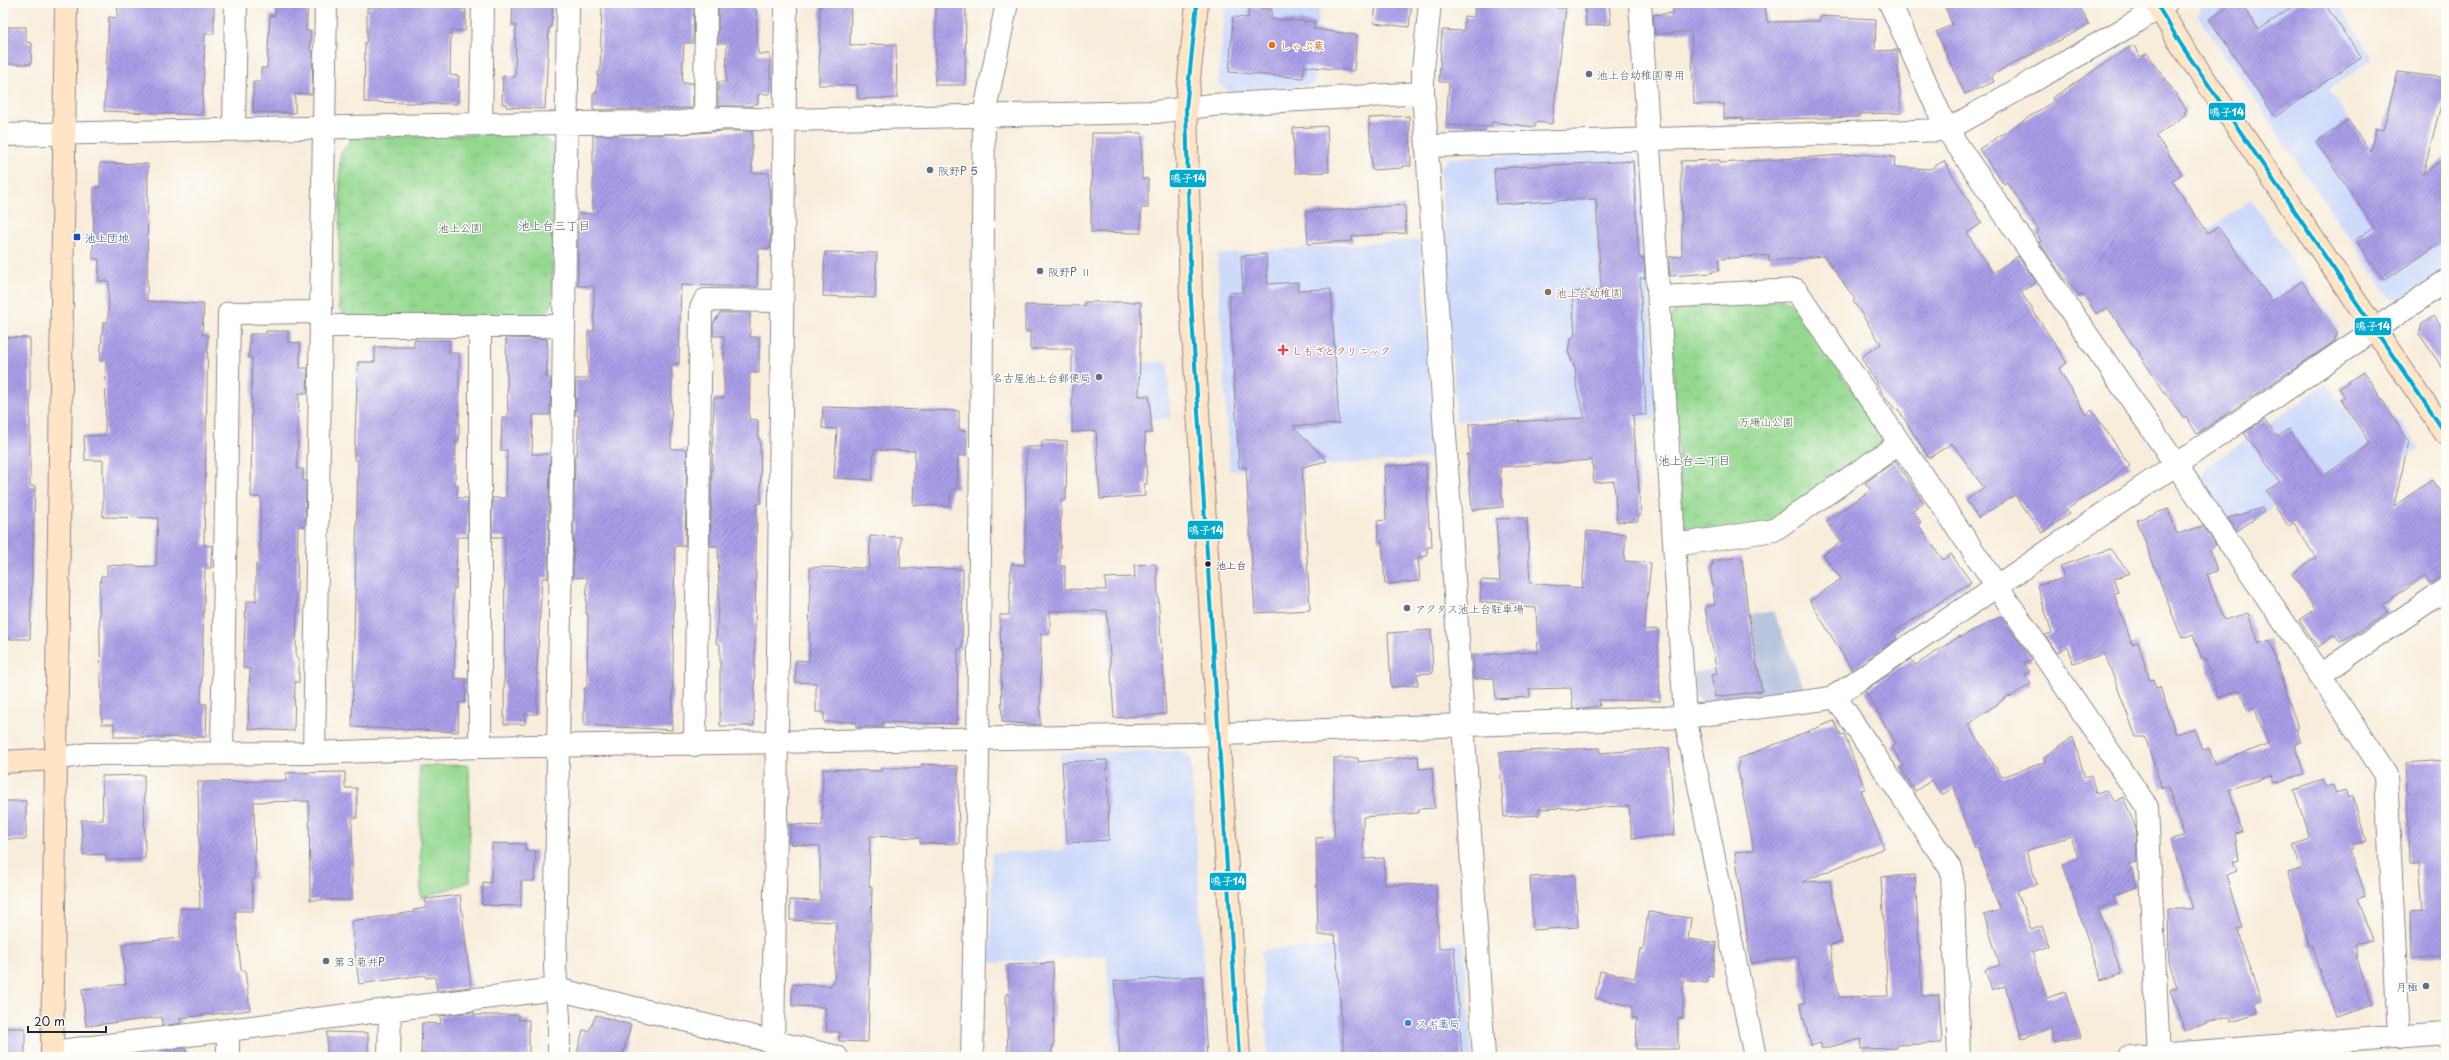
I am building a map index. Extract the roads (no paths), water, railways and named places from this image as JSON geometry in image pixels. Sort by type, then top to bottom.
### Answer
[{"type":"street","points":[[66,3],[52,1054],[390,1009],[556,989],[774,1049],[837,1057]]},
{"type":"street","points":[[234,130],[236,3]]},
{"type":"street","points":[[314,753],[326,3]]},
{"type":"street","points":[[481,124],[483,3]]},
{"type":"street","points":[[559,1057],[560,1017],[556,989],[558,747],[568,3]]},
{"type":"street","points":[[705,120],[706,3]]},
{"type":"street","points":[[774,1049],[786,3]]},
{"type":"street","points":[[972,1057],[978,739],[984,115],[1007,3]]},
{"type":"street","points":[[1197,3],[1186,108],[1191,301],[1217,734],[1239,1057]]},
{"type":"street","points":[[1430,3],[1423,69],[1423,93],[1484,1057]]},
{"type":"street","points":[[1640,3],[1660,297],[1685,717],[1755,1057]]},
{"type":"street","points":[[1890,3],[1947,130],[2320,675],[2386,776],[2399,1036]]},
{"type":"street","points":[[1427,146],[1947,130],[2138,21],[2160,5],[2375,330],[2446,434]]},
{"type":"street","points":[[3,135],[481,124],[566,124],[1155,112],[1186,108],[1423,93]]},
{"type":"street","points":[[3,762],[56,759],[87,754],[314,753],[480,747],[696,745],[1217,734],[1685,717],[1835,696],[1996,585],[2176,465],[2446,281]]},
{"type":"street","points":[[1660,297],[1796,290],[2147,807],[2159,1056]]},
{"type":"street","points":[[696,745],[701,308],[705,300],[782,301]]},
{"type":"street","points":[[222,754],[228,313],[321,319],[480,326],[564,326]]},
{"type":"street","points":[[480,326],[480,747]]},
{"type":"street","points":[[1675,545],[1774,530],[1900,443]]},
{"type":"street","points":[[2320,675],[2446,589]]},
{"type":"street","points":[[1835,696],[1952,871],[1959,1057]]},
{"type":"street","points":[[389,1057],[390,1009]]},
{"type":"street","points":[[228,1031],[228,1057]]},
{"type":"street","points":[[2130,1057],[2446,1033]]},
{"type":"place","name":"しゃぶ葉","points":[[1272,45]]},
{"type":"place","name":"池上台幼稚園専用","points":[[1589,74]]},
{"type":"place","name":"阪野P 5","points":[[930,170]]},
{"type":"place","name":"池上団地","points":[[77,237]]},
{"type":"place","name":"阪野P Ⅱ","points":[[1040,271]]},
{"type":"place","name":"池上台幼稚園","points":[[1548,292]]},
{"type":"place","name":"しもざとクリニック","points":[[1283,350]]},
{"type":"place","name":"名古屋池上台郵便局","points":[[1099,377]]},
{"type":"place","name":"池上台","points":[[1208,564]]},
{"type":"place","name":"アクタス池上台駐車場","points":[[1407,608]]},
{"type":"place","name":"第３菊井P","points":[[326,961]]},
{"type":"place","name":"月極","points":[[2426,986]]},
{"type":"place","name":"スギ薬局","points":[[1408,1023]]},
{"type":"district","name":"池上台三丁目","points":[[554,225]]},
{"type":"district","name":"池上台二丁目","points":[[1694,460]]},
{"type":"park label","name":"池上公園","points":[[460,227]]},
{"type":"park label","name":"万場山公園","points":[[1766,421]]}]
